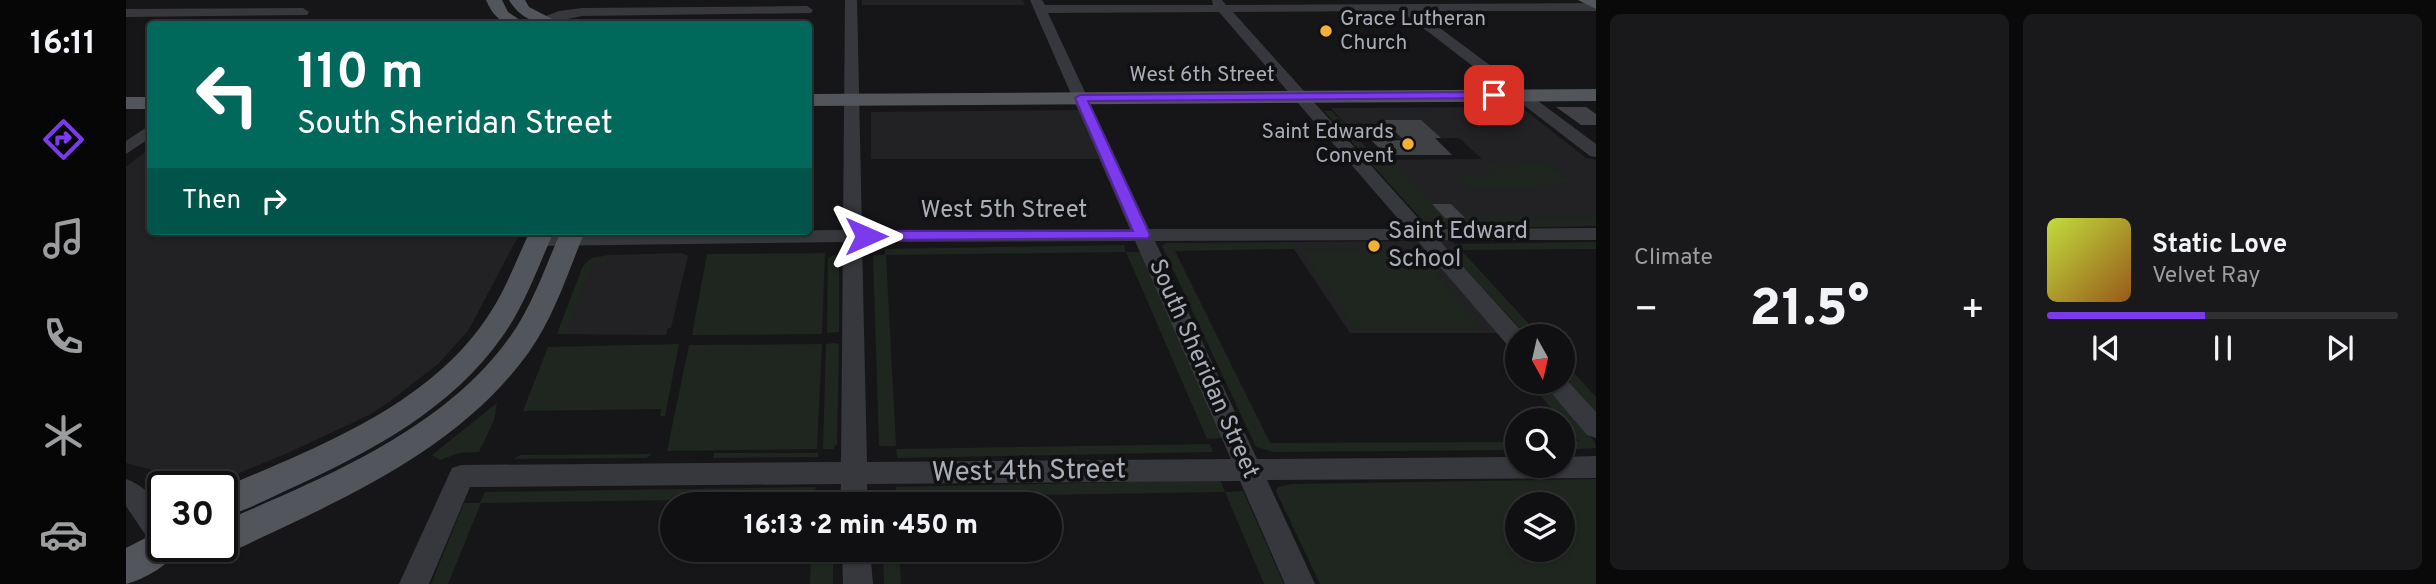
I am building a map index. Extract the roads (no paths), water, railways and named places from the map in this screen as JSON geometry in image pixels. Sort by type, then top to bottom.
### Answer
[{"type":"main road","points":[[494,0],[501,15],[512,21]]},
{"type":"main road","points":[[517,0],[523,10],[540,21]]},
{"type":"main road","points":[[1586,0],[1596,6]]},
{"type":"main road","name":"West 6th Street","points":[[812,100],[1596,95]]},
{"type":"main road","points":[[126,103],[147,103]]},
{"type":"main road","points":[[238,496],[369,434],[413,409],[433,392],[464,364],[493,331],[540,236]]},
{"type":"main road","points":[[238,530],[372,467],[417,439],[467,401],[493,376],[523,338],[544,300],[571,236]]},
{"type":"main road","points":[[126,568],[147,555]]},
{"type":"street","points":[[126,5],[135,0]]},
{"type":"street","points":[[850,0],[854,492]]},
{"type":"street","points":[[1038,4],[1596,6]]},
{"type":"street","name":"South Sheridan Street","points":[[1038,4],[1300,584]]},
{"type":"street","points":[[1219,4],[1505,327]]},
{"type":"street","points":[[1399,4],[1596,152]]},
{"type":"street","points":[[550,21],[582,12],[666,6],[807,10]]},
{"type":"street","points":[[126,13],[307,9],[291,21]]},
{"type":"street","points":[[126,149],[147,132]]},
{"type":"street","name":"West 5th Street","points":[[540,236],[1596,234]]},
{"type":"street","points":[[1565,394],[1596,428]]},
{"type":"street","name":"West 4th Street","points":[[414,584],[461,477],[1596,467]]},
{"type":"street","points":[[126,490],[147,512]]},
{"type":"street","points":[[857,562],[858,584]]},
{"type":"place","name":"Grace Lutheran Church","points":[[1326,31]]},
{"type":"place","name":"Saint Edwards Convent","points":[[1408,144]]},
{"type":"place","name":"Saint Edward School","points":[[1374,246]]}]
